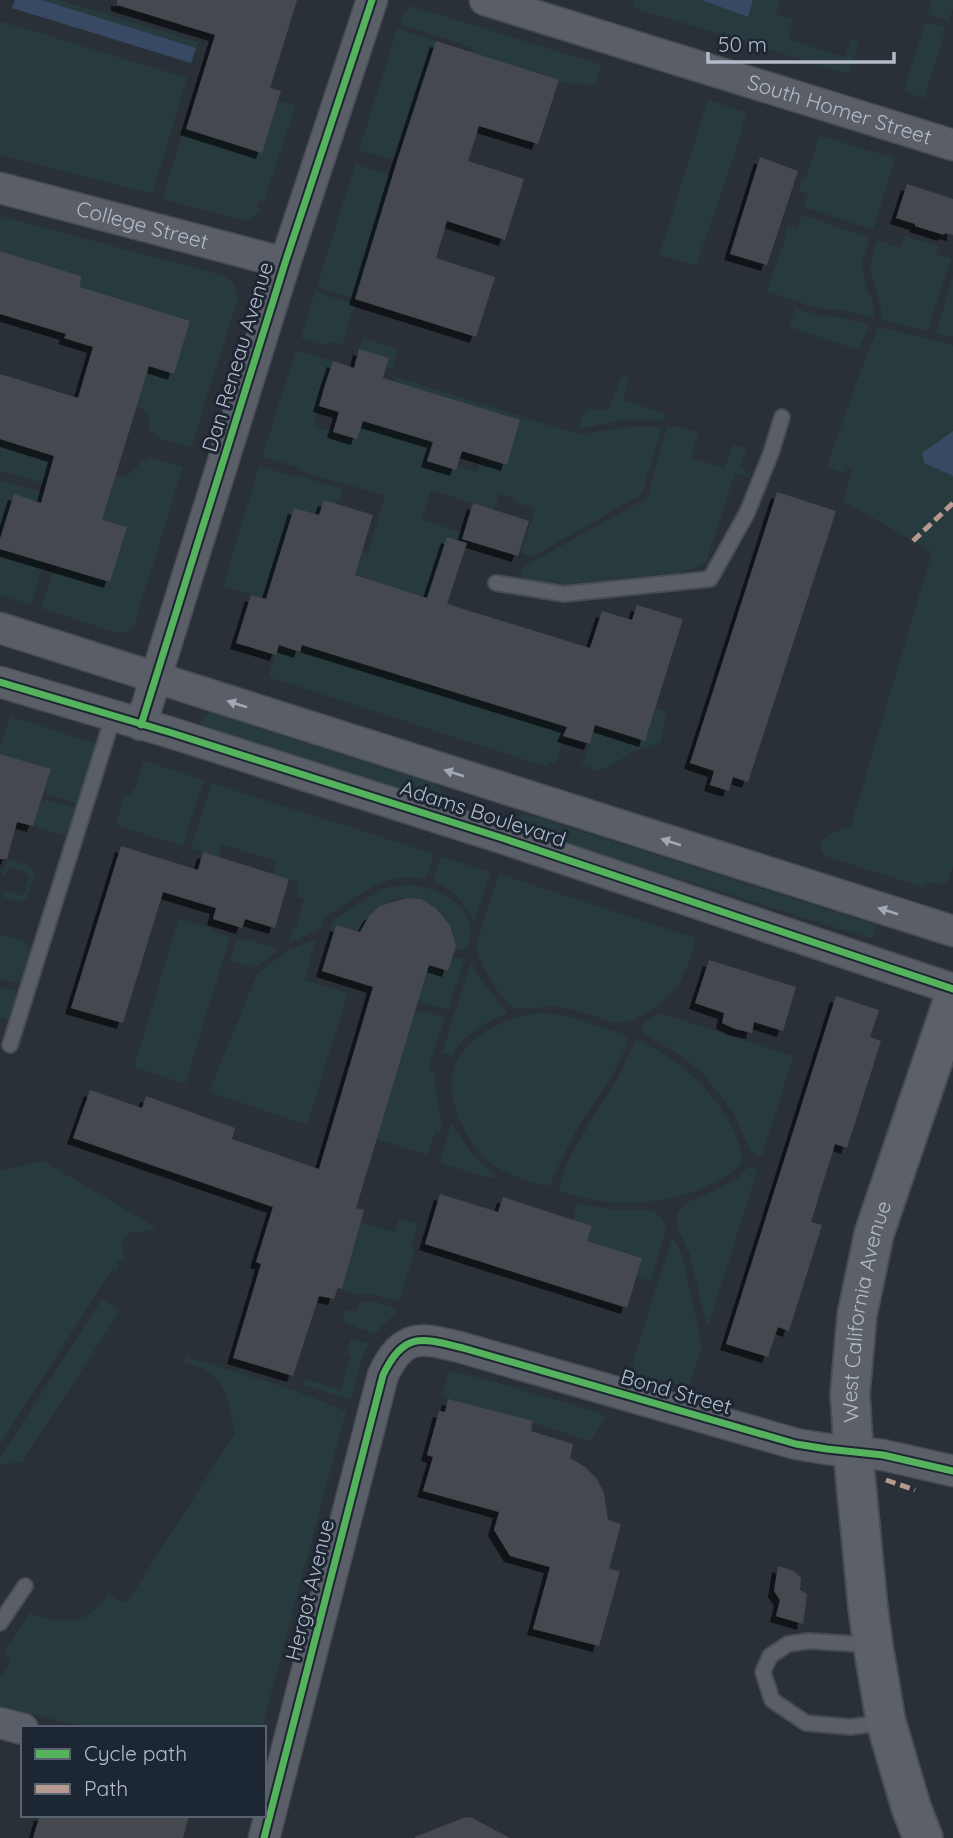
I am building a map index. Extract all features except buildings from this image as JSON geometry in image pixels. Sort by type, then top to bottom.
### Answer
[{"type":"main road","name":"West California Avenue","points":[[923,1838],[886,1722],[873,1645],[853,1451],[850,1394],[857,1315],[874,1234],[953,1001]]},
{"type":"street","name":"Dan Reneau Avenue","points":[[127,721],[155,678],[285,263],[372,0]]},
{"type":"street","name":"South Homer Street","points":[[485,0],[953,145]]},
{"type":"street","name":"College Street","points":[[0,188],[285,263]]},
{"type":"street","name":"Adams Boulevard","points":[[0,628],[953,931]]},
{"type":"street","name":"Adams Boulevard","points":[[0,681],[502,838],[953,989]]},
{"type":"street","name":"Bond Street","points":[[396,1353],[411,1342],[426,1339],[765,1436],[827,1449],[883,1455],[953,1471]]},
{"type":"street","name":"Hergot Avenue","points":[[264,1838],[270,1792],[383,1375],[396,1353]]},
{"type":"street","points":[[0,1723],[21,1728]]},
{"type":"lane","points":[[496,583],[564,594],[710,579],[747,513],[782,418]]},
{"type":"lane","points":[[10,1045],[127,721]]},
{"type":"lane","points":[[0,1623],[25,1586]]},
{"type":"lane","points":[[873,1645],[809,1641],[788,1644],[771,1656],[763,1672],[772,1700],[806,1723],[851,1727],[886,1722]]},
{"type":"green space","points":[[42,0],[59,0],[198,42],[196,48]]},
{"type":"green space","points":[[634,0],[780,0],[776,14],[793,21],[789,40],[845,57],[851,40],[856,40],[858,45],[848,74],[634,8]]},
{"type":"green space","points":[[932,0],[953,0],[949,21],[927,14]]},
{"type":"green space","points":[[411,6],[599,64],[601,66],[594,86],[574,82],[570,84],[470,53],[472,47],[400,24],[403,15]]},
{"type":"green space","points":[[0,21],[187,78],[153,192],[148,193],[0,155]]},
{"type":"green space","points":[[925,22],[946,28],[924,99],[904,91]]},
{"type":"green space","points":[[397,29],[436,41],[397,161],[359,150]]},
{"type":"green space","points":[[708,100],[746,112],[739,141],[696,266],[659,255]]},
{"type":"green space","points":[[278,101],[296,106],[264,202],[259,200],[256,207],[261,209],[257,214],[250,219],[241,220],[166,200],[163,196],[184,129],[261,152]]},
{"type":"green space","points":[[820,136],[895,158],[873,230],[804,207],[808,194],[799,191]]},
{"type":"green space","points":[[355,164],[392,176],[355,299],[317,287]]},
{"type":"green space","points":[[802,215],[870,238],[862,269],[872,299],[874,318],[837,309],[820,309],[766,291],[786,237],[787,225],[797,228]]},
{"type":"green space","points":[[1,216],[225,276],[234,283],[238,298],[191,448],[155,437],[156,433],[149,431],[146,413],[137,406],[149,366],[174,373],[190,321],[80,287],[81,276],[0,251]]},
{"type":"green space","points":[[905,236],[937,246],[936,254],[951,259],[928,331],[881,320],[871,270],[872,254],[877,240],[900,248]]},
{"type":"green space","points":[[953,277],[953,337],[936,333]]},
{"type":"green space","points":[[315,291],[355,304],[342,345],[331,342],[322,345],[301,338]]},
{"type":"green space","points":[[795,308],[816,316],[838,317],[870,325],[858,350],[789,327]]},
{"type":"green space","points":[[878,327],[953,345],[953,867],[948,881],[943,885],[931,882],[922,887],[825,856],[820,845],[827,836],[851,826],[932,552],[843,501],[853,468],[848,467],[845,474],[827,467]]},
{"type":"green space","points":[[363,338],[398,349],[392,369],[386,367],[389,358],[359,349]]},
{"type":"green space","points":[[296,350],[333,361],[313,426],[357,439],[363,421],[433,442],[457,466],[477,472],[482,457],[507,465],[520,420],[394,381],[396,377],[578,434],[629,427],[662,427],[642,494],[532,557],[521,553],[535,509],[514,502],[515,498],[499,494],[494,510],[431,490],[422,520],[463,533],[460,541],[447,537],[447,604],[355,575],[362,552],[368,553],[385,496],[262,457]]},
{"type":"green space","points":[[623,375],[629,379],[623,400],[665,414],[663,421],[628,419],[578,429],[588,410],[608,411]]},
{"type":"green space","points":[[667,427],[681,427],[699,432],[691,458],[725,468],[733,444],[746,448],[740,469],[751,472],[749,477],[735,473],[706,562],[674,574],[620,578],[575,587],[523,581],[520,569],[647,498]]},
{"type":"green space","points":[[0,439],[54,456],[46,484],[0,471]]},
{"type":"green space","points":[[149,457],[183,467],[134,626],[131,630],[119,633],[41,608],[55,566],[110,582],[126,528],[102,520],[116,476],[124,478],[137,467],[141,459],[148,461]]},
{"type":"green space","points":[[259,466],[343,489],[336,504],[324,500],[319,515],[294,508],[266,599],[223,586]]},
{"type":"green space","points":[[0,480],[43,493],[40,503],[14,495],[0,539]]},
{"type":"green space","points":[[0,549],[44,562],[31,605],[0,595]]},
{"type":"green space","points":[[305,636],[326,652],[567,727],[556,763],[549,761],[547,767],[268,677],[279,645],[300,652]]},
{"type":"green space","points":[[656,708],[666,711],[661,742],[632,752],[598,771],[582,765],[596,725],[645,740]]},
{"type":"green space","points":[[209,712],[434,784],[442,792],[437,798],[428,799],[207,728],[202,724],[202,719]]},
{"type":"green space","points":[[10,716],[97,744],[78,804],[45,793],[50,770],[0,754]]},
{"type":"green space","points":[[144,761],[204,780],[183,846],[116,825],[125,794],[129,795],[135,789]]},
{"type":"green space","points":[[212,783],[434,854],[426,879],[398,878],[372,887],[325,917],[321,928],[288,944],[304,899],[296,896],[299,882],[273,874],[276,861],[222,844],[218,857],[191,848]]},
{"type":"green space","points":[[44,799],[77,808],[68,837],[33,826]]},
{"type":"green space","points":[[524,813],[876,925],[872,939],[524,830],[517,823],[519,816]]},
{"type":"green space","points":[[441,856],[491,872],[474,923],[458,898],[433,881]]},
{"type":"green space","points":[[7,859],[30,866],[35,873],[27,899],[19,902],[3,897],[4,892],[0,891],[23,896],[29,877],[25,872],[9,867],[6,876],[2,875]]},
{"type":"green space","points":[[499,874],[696,938],[681,980],[670,995],[654,1008],[626,1022],[617,1023],[560,1007],[516,1008],[503,998],[491,980],[476,945]]},
{"type":"green space","points":[[407,885],[438,892],[465,912],[471,934],[466,949],[454,949],[453,933],[440,911],[419,899],[404,898],[378,908],[362,933],[336,925],[322,971],[318,970],[333,920],[384,888]]},
{"type":"green space","points":[[179,918],[214,929],[213,932],[218,930],[218,933],[230,937],[185,1084],[134,1067]]},
{"type":"green space","points":[[0,934],[25,941],[31,954],[20,984],[0,978]]},
{"type":"green space","points":[[243,938],[279,950],[254,968],[230,961],[236,939],[241,941]]},
{"type":"green space","points":[[316,939],[305,980],[346,993],[347,996],[307,1125],[209,1092],[257,974],[288,950]]},
{"type":"green space","points":[[452,958],[465,959],[448,1010],[418,1001],[429,965],[447,971]]},
{"type":"green space","points":[[471,961],[479,977],[508,1013],[476,1030],[452,1055],[442,1053]]},
{"type":"green space","points":[[0,986],[19,992],[9,1021],[0,1018]]},
{"type":"green space","points":[[420,1010],[445,1018],[428,1070],[436,1073],[441,1126],[440,1133],[435,1132],[427,1155],[376,1139],[414,1013]]},
{"type":"green space","points":[[542,1013],[562,1015],[615,1031],[624,1034],[628,1039],[619,1062],[575,1133],[550,1185],[544,1186],[514,1175],[486,1159],[465,1131],[452,1095],[453,1072],[458,1059],[476,1038],[502,1023]]},
{"type":"green space","points":[[659,1013],[793,1056],[762,1157],[750,1150],[733,1112],[704,1075],[683,1057],[643,1033],[644,1023]]},
{"type":"green space","points":[[637,1040],[680,1066],[712,1096],[735,1134],[741,1153],[740,1164],[731,1174],[700,1189],[661,1200],[619,1203],[559,1191],[561,1178],[574,1150]]},
{"type":"green space","points":[[451,1123],[476,1159],[494,1173],[493,1179],[440,1163]]},
{"type":"green space","points":[[43,1161],[157,1228],[130,1232],[121,1245],[125,1260],[117,1262],[117,1270],[111,1271],[0,1444],[0,1171]]},
{"type":"green space","points":[[751,1167],[758,1168],[709,1324],[706,1324],[690,1255],[677,1227],[677,1214],[688,1202],[716,1190]]},
{"type":"green space","points":[[577,1204],[619,1210],[649,1210],[661,1217],[666,1228],[651,1281],[637,1277],[642,1258],[587,1241],[592,1226],[573,1220]]},
{"type":"green space","points":[[399,1219],[418,1224],[412,1243],[414,1254],[399,1302],[377,1295],[358,1295],[342,1289],[360,1222],[395,1232]]},
{"type":"green space","points":[[673,1239],[684,1262],[702,1346],[689,1386],[686,1387],[630,1372]]},
{"type":"green space","points":[[102,1299],[120,1311],[22,1462],[0,1465],[0,1458]]},
{"type":"green space","points":[[360,1302],[396,1309],[395,1314],[374,1334],[342,1321],[346,1309],[357,1312]]},
{"type":"green space","points":[[351,1339],[369,1344],[361,1360],[351,1400],[303,1385],[305,1379],[341,1390],[351,1355],[346,1353]]},
{"type":"green space","points":[[186,1356],[291,1389],[346,1411],[263,1726],[79,1726],[0,1706],[0,1677],[12,1660],[4,1653],[30,1613],[53,1620],[74,1620],[92,1611],[109,1593],[122,1603],[128,1601],[235,1433],[223,1387],[209,1372],[184,1362]]},
{"type":"green space","points":[[449,1371],[597,1412],[605,1417],[591,1441],[533,1421],[448,1399],[442,1397]]},
{"type":"water","points":[[15,0],[42,0],[196,48],[191,63],[12,8]]},
{"type":"water","points":[[701,0],[753,0],[748,17]]},
{"type":"water","points":[[953,431],[953,476],[924,463],[922,453]]},
{"type":"marked path","points":[[913,541],[953,503]]},
{"type":"marked path","points":[[886,1480],[915,1490]]},
{"type":"cycle path","points":[[141,725],[285,263],[372,0]]},
{"type":"cycle path","points":[[0,682],[172,733],[502,838],[953,989]]},
{"type":"cycle path","points":[[264,1838],[383,1375],[391,1361],[407,1344],[416,1341],[449,1344],[796,1444],[883,1455],[953,1471]]}]
